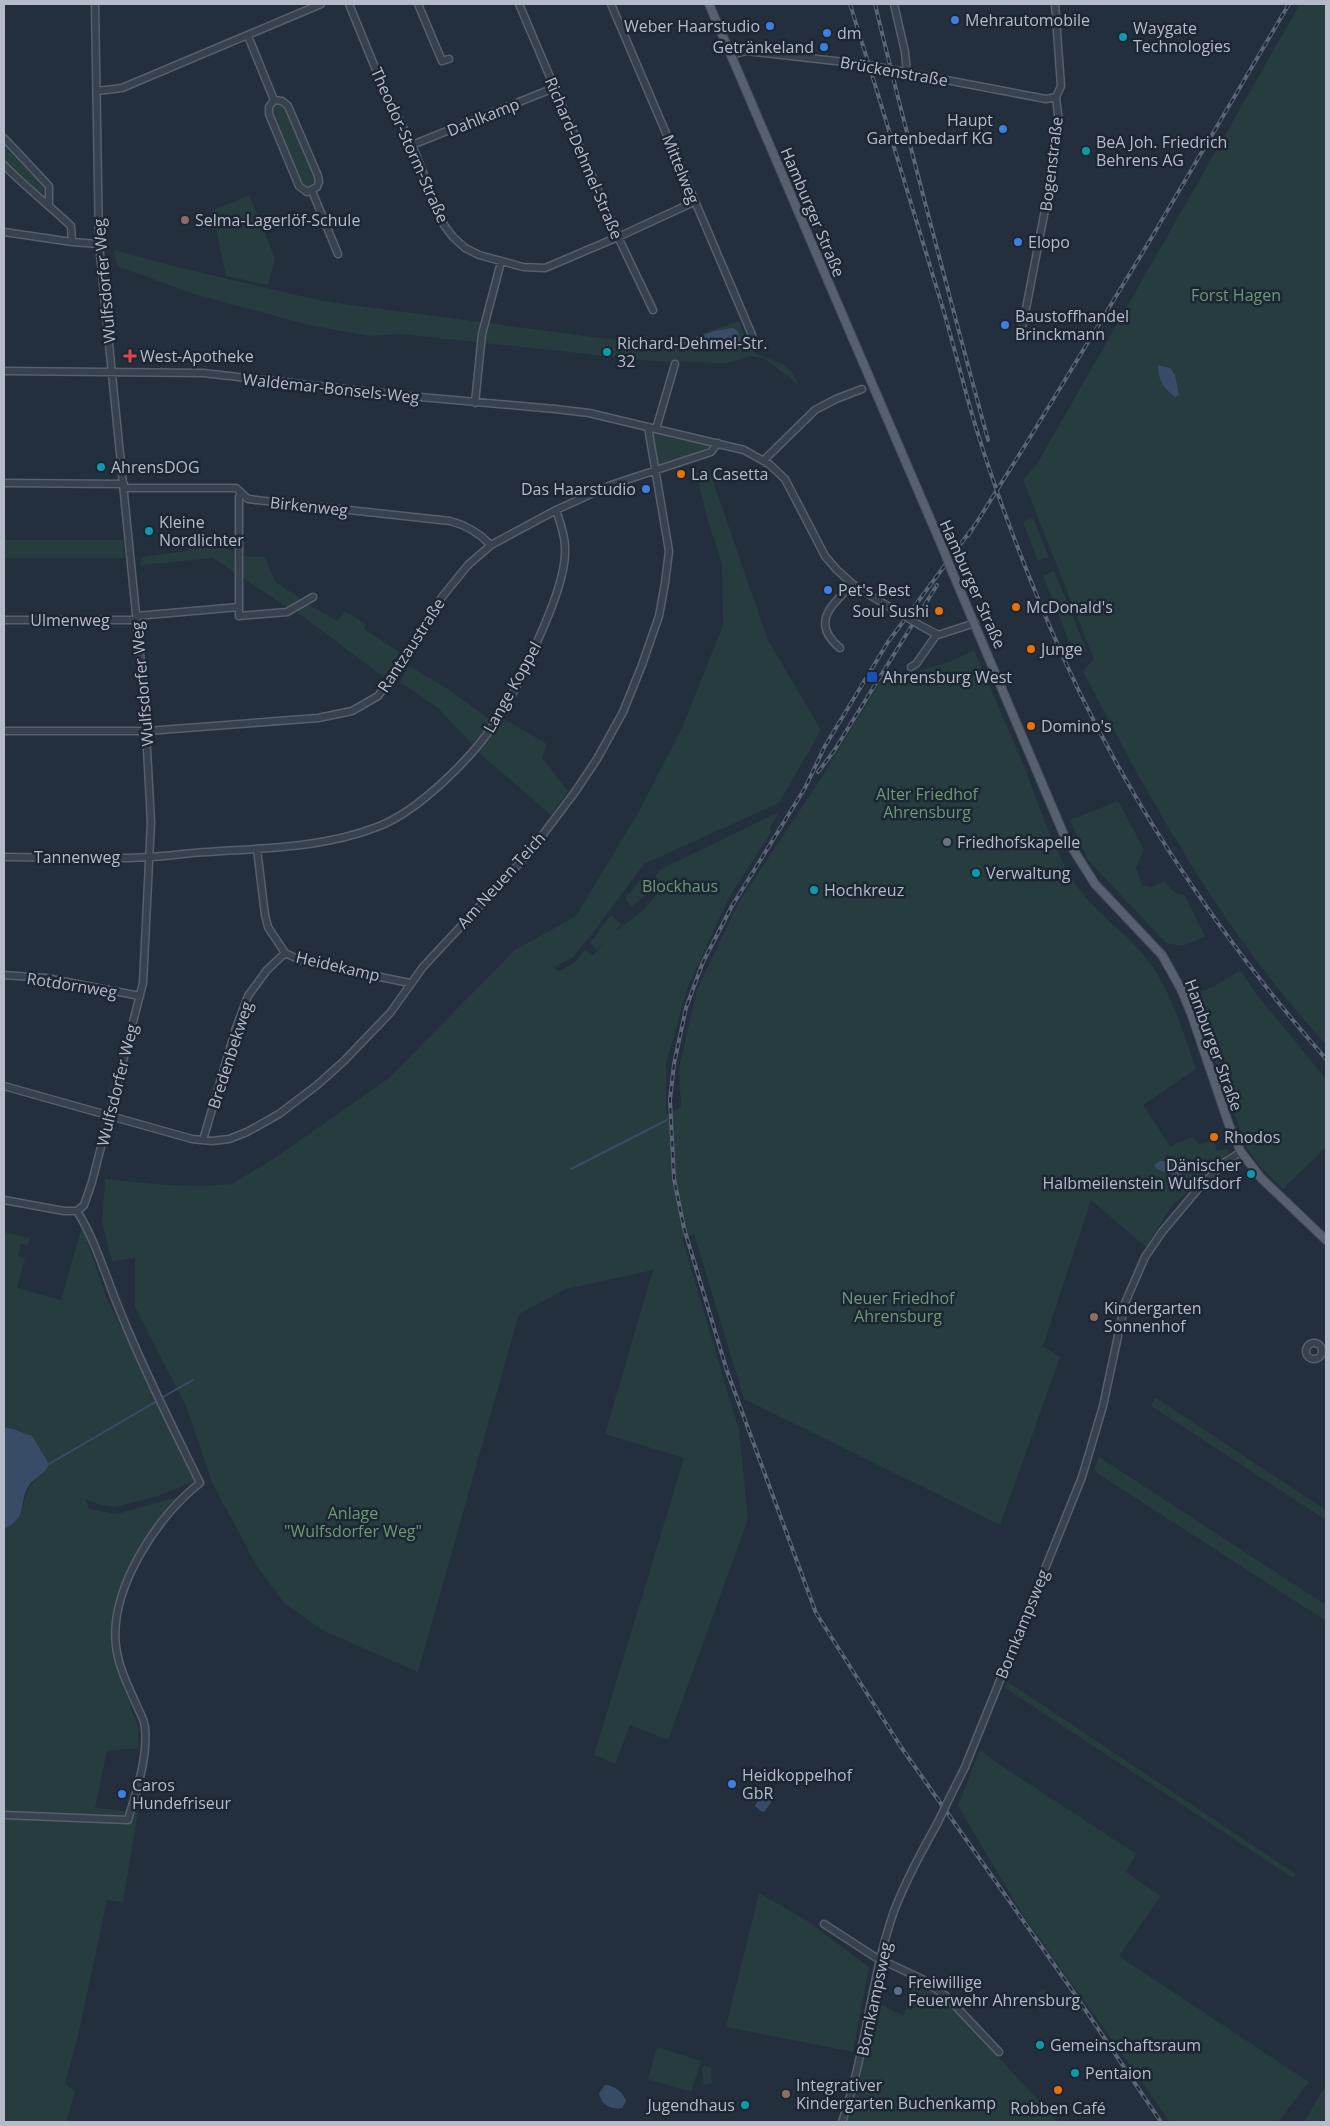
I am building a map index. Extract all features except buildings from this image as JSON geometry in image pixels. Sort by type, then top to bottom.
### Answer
[{"type":"main road","name":"Hamburger Straße","points":[[709,4],[952,569],[1064,835],[1095,884],[1162,955],[1181,989],[1229,1125],[1241,1152],[1261,1178],[1326,1240]]},
{"type":"street","name":"Wulfsdorfer Weg","points":[[77,1211],[84,1205],[87,1199],[140,996],[145,964],[151,822],[147,731],[99,244],[94,4]]},
{"type":"street","points":[[97,91],[122,88],[321,4]]},
{"type":"street","name":"Theodor-Storm-Straße","points":[[349,4],[385,92],[412,145],[444,224],[453,237],[465,248],[501,262],[523,267],[545,268],[694,202]]},
{"type":"street","points":[[418,4],[442,61],[449,59]]},
{"type":"street","name":"Richard-Dehmel-Straße","points":[[519,4],[618,237],[653,310]]},
{"type":"street","name":"Mittelweg","points":[[611,4],[752,335]]},
{"type":"street","points":[[894,4],[905,52],[905,72]]},
{"type":"street","name":"Bogenstraße","points":[[1023,324],[1042,231],[1059,124],[1056,97],[1062,86],[1055,4]]},
{"type":"street","points":[[248,36],[274,100]]},
{"type":"street","name":"Brückenstraße","points":[[732,56],[746,51],[862,64],[1046,99],[1056,97]]},
{"type":"street","name":"Dahlkamp","points":[[412,145],[554,88]]},
{"type":"street","points":[[274,100],[282,101],[288,106],[318,176],[319,182],[312,191],[307,192],[299,186],[269,114],[274,100]]},
{"type":"street","points":[[4,138],[49,186],[49,205]]},
{"type":"street","points":[[4,165],[36,196],[72,226],[72,242]]},
{"type":"street","points":[[312,191],[338,254]]},
{"type":"street","points":[[4,232],[99,244]]},
{"type":"street","points":[[475,403],[482,334],[501,262]]},
{"type":"street","points":[[656,429],[675,364]]},
{"type":"street","name":"Waldemar-Bonsels-Weg","points":[[4,371],[203,373],[475,403],[575,411],[744,450],[764,460],[785,479],[826,556],[853,584],[937,634]]},
{"type":"street","points":[[764,460],[815,410],[862,389]]},
{"type":"street","name":"Am Neuen Teich","points":[[4,1086],[192,1139],[212,1141],[247,1132],[279,1114],[316,1086],[344,1061],[390,1013],[410,982],[547,830],[596,759],[623,712],[656,624],[665,583],[669,551],[648,427]]},
{"type":"street","name":"Rantzaustraße","points":[[4,731],[147,731],[318,718],[341,714],[362,706],[378,696],[390,681],[455,579],[491,545],[556,510],[612,485],[711,452],[718,444]]},
{"type":"street","name":"Birkenweg","points":[[4,483],[236,488],[248,499],[450,521],[470,528],[491,545]]},
{"type":"street","points":[[241,493],[239,506],[239,616],[281,614],[293,610],[313,597]]},
{"type":"street","name":"Lange Koppel","points":[[150,858],[334,840],[378,827],[393,820],[418,803],[452,773],[484,737],[497,720],[527,666],[543,630],[564,567],[565,547],[556,510]]},
{"type":"street","points":[[840,648],[828,634],[825,618],[830,606],[853,584]]},
{"type":"street","name":"Ulmenweg","points":[[4,620],[136,618],[238,607]]},
{"type":"street","points":[[911,667],[916,664],[937,634],[945,634],[975,623]]},
{"type":"street","name":"Heidekamp","points":[[256,849],[268,927],[285,953],[300,960],[316,964],[410,982]]},
{"type":"street","name":"Tannenweg","points":[[4,857],[150,858]]},
{"type":"street","name":"Bredenbekweg","points":[[203,1140],[236,1028],[248,996],[267,970],[285,953]]},
{"type":"street","name":"Rotdornweg","points":[[4,975],[46,978],[140,996]]},
{"type":"street","name":"Bornkampsweg","points":[[842,2122],[859,2067],[881,1959],[894,1912],[912,1869],[965,1767],[1082,1478],[1103,1406],[1125,1303],[1145,1257],[1162,1232],[1198,1189],[1225,1162],[1241,1152]]},
{"type":"street","points":[[4,1200],[64,1211],[77,1211],[88,1228],[122,1317],[200,1483],[184,1496],[156,1529],[128,1579],[117,1613],[116,1646],[127,1681],[145,1726],[142,1768],[128,1820],[4,1815]]},
{"type":"street","points":[[824,1924],[881,1959],[922,1979],[946,1996],[999,2052]]},
{"type":"green space","name":"Forst Hagen","points":[[1300,4],[1326,4],[1326,1045],[1264,971],[1222,912],[1179,845],[1120,741],[1083,671],[1094,659],[1023,480],[1038,462]]},
{"type":"green space","points":[[276,104],[286,109],[315,181],[309,188],[302,186],[271,112]]},
{"type":"green space","points":[[4,140],[46,187],[39,195],[4,161]]},
{"type":"green space","points":[[249,195],[275,258],[268,285],[226,276],[212,211]]},
{"type":"green space","points":[[114,250],[322,301],[616,340],[677,343],[739,321],[747,343],[756,354],[783,364],[792,372],[799,385],[764,358],[750,356],[727,363],[653,361],[400,334],[369,336],[309,325],[197,295],[117,266]]},
{"type":"green space","points":[[651,431],[715,444],[713,449],[657,468]]},
{"type":"green space","points":[[708,467],[768,640],[821,730],[779,803],[644,864],[573,957],[553,968],[559,971],[574,963],[585,950],[592,956],[606,941],[596,950],[590,943],[611,915],[621,924],[614,932],[644,910],[656,895],[650,883],[661,869],[779,812],[769,829],[772,831],[728,899],[687,989],[666,1064],[666,1115],[681,1107],[679,1068],[697,989],[739,902],[820,780],[889,668],[906,675],[949,662],[974,650],[1026,771],[1053,842],[1066,869],[1081,892],[1134,944],[1152,966],[1168,993],[1180,1024],[1196,1069],[1143,1105],[1170,1146],[1192,1137],[1199,1144],[1214,1140],[1217,1151],[1227,1148],[1229,1152],[1171,1207],[1146,1247],[1091,1200],[1043,1346],[1060,1357],[1000,1525],[744,1399],[694,1234],[682,1238],[739,1430],[748,1519],[668,1740],[630,1725],[615,1764],[594,1755],[684,1458],[605,1434],[653,1270],[566,1289],[519,1314],[418,1672],[324,1631],[285,1604],[256,1565],[212,1482],[186,1406],[135,1307],[135,1258],[112,1261],[102,1223],[105,1179],[166,1185],[202,1186],[232,1184],[279,1155],[389,1078],[515,950],[576,916],[638,813],[682,728],[723,625],[722,564],[707,518],[696,472]]},
{"type":"green space","points":[[1033,518],[1049,557],[1038,561],[1023,522]]},
{"type":"green space","points":[[198,531],[241,556],[265,557],[275,582],[300,598],[296,604],[288,608],[213,558],[140,565],[141,557],[187,551]]},
{"type":"green space","points":[[4,540],[123,540],[124,558],[4,558]]},
{"type":"green space","points":[[1054,571],[1087,651],[1075,656],[1043,576]]},
{"type":"green space","points":[[307,604],[338,621],[344,611],[366,624],[364,629],[401,653],[396,665],[386,679],[297,612]]},
{"type":"green space","points":[[409,666],[448,689],[492,721],[472,744],[438,708],[400,682]]},
{"type":"green space","points":[[504,719],[547,744],[542,758],[568,791],[551,815],[477,751]]},
{"type":"green space","points":[[1118,801],[1144,849],[1136,868],[1142,885],[1151,887],[1164,881],[1173,891],[1185,896],[1205,937],[1182,946],[1166,943],[1088,860],[1070,820]]},
{"type":"green space","points":[[642,879],[650,892],[631,907],[625,898]]},
{"type":"green space","points":[[1240,970],[1258,996],[1326,1079],[1326,1147],[1283,1189],[1260,1167],[1246,1146],[1192,995],[1213,987]]},
{"type":"green space","points":[[82,1226],[107,1299],[197,1480],[158,1496],[115,1507],[100,1505],[85,1499],[89,1509],[117,1514],[177,1497],[123,1580],[111,1625],[123,1686],[139,1728],[138,1748],[107,1751],[95,1808],[138,1812],[123,1902],[107,1900],[78,2036],[65,2083],[75,2092],[66,2122],[4,2122],[4,1529],[13,1524],[18,1518],[28,1490],[41,1475],[19,1432],[7,1427],[4,1429],[4,1232],[30,1238],[28,1245],[21,1244],[18,1256],[25,1258],[17,1288],[61,1300]]},
{"type":"green space","points":[[1156,1398],[1326,1510],[1326,1520],[1151,1406]]},
{"type":"green space","points":[[1099,1457],[1326,1605],[1326,1621],[1094,1471]]},
{"type":"green space","points":[[1008,1682],[1296,1874],[1293,1878],[1005,1688]]},
{"type":"green space","points":[[980,1750],[1136,1854],[1126,1872],[1161,1896],[1119,1956],[1309,2082],[1278,2122],[1170,2122],[1021,1912],[958,1806]]},
{"type":"green space","points":[[759,1893],[806,1920],[869,1967],[853,2052],[726,2027]]},
{"type":"green space","points":[[913,1976],[952,2006],[1058,2122],[844,2122],[860,2078],[875,2002],[904,2016]]},
{"type":"green space","points":[[1043,1989],[1051,1997],[1039,2010],[1031,2002]]},
{"type":"green space","points":[[657,2047],[701,2061],[691,2092],[648,2079]]},
{"type":"green space","points":[[702,2067],[711,2068],[712,2083],[705,2085]]},
{"type":"green space","points":[[1326,2085],[1326,2122],[1304,2122]]},
{"type":"water","points":[[733,328],[738,331],[741,342],[727,348],[714,350],[685,347],[683,342],[714,331]]},
{"type":"water","points":[[1158,365],[1170,368],[1175,375],[1179,395],[1175,397],[1160,380]]},
{"type":"water","points":[[1160,1161],[1177,1162],[1184,1178],[1181,1190],[1176,1191],[1174,1187],[1176,1181],[1173,1175],[1157,1169],[1154,1165]]},
{"type":"water","points":[[7,1427],[32,1436],[49,1464],[43,1473],[30,1484],[17,1519],[4,1529],[4,1429]]},
{"type":"water","points":[[769,1790],[773,1793],[773,1800],[764,1812],[755,1806],[758,1800]]},
{"type":"water","points":[[605,2085],[615,2088],[623,2095],[626,2101],[622,2108],[614,2108],[604,2104],[599,2093]]},
{"type":"waterway","points":[[571,1169],[667,1120]]},
{"type":"waterway","points":[[161,1398],[193,1380]]},
{"type":"waterway","points":[[49,1464],[157,1401]]},
{"type":"railway","points":[[850,4],[941,302],[986,459],[1025,567],[1073,679],[1134,795],[1169,851],[1205,905],[1244,958],[1284,1010],[1326,1059]]},
{"type":"railway","points":[[875,4],[944,277],[988,440]]},
{"type":"railway","points":[[968,536],[1146,247],[1289,4]]},
{"type":"railway","points":[[971,530],[888,642],[825,746],[805,788],[732,906],[703,962],[686,1008],[674,1064],[670,1100],[674,1179],[684,1228],[727,1371],[816,1613],[901,1747],[1072,1990],[1161,2122]]},
{"type":"railway","points":[[818,772],[834,751],[937,585]]},
{"type":"place","name":"Mehrautomobile","points":[[955,20]]},
{"type":"place","name":"Weber Haarstudio","points":[[770,26]]},
{"type":"place","name":"dm","points":[[827,33]]},
{"type":"place","name":"Waygate Technologies","points":[[1123,37]]},
{"type":"place","name":"Getränkeland","points":[[824,47]]},
{"type":"place","name":"Haupt Gartenbedarf KG","points":[[1003,129]]},
{"type":"place","name":"BeA Joh. Friedrich Behrens AG","points":[[1086,151]]},
{"type":"place","name":"Selma-Lagerlöf-Schule","points":[[185,220]]},
{"type":"place","name":"Elopo","points":[[1018,242]]},
{"type":"place","name":"Baustoffhandel Brinckmann","points":[[1005,325]]},
{"type":"place","name":"Richard-Dehmel-Str. 32","points":[[607,352]]},
{"type":"place","name":"West-Apotheke","points":[[130,356]]},
{"type":"place","name":"AhrensDOG","points":[[101,467]]},
{"type":"place","name":"La Casetta","points":[[681,474]]},
{"type":"place","name":"Das Haarstudio","points":[[646,489]]},
{"type":"place","name":"Kleine Nordlichter","points":[[149,531]]},
{"type":"place","name":"Pet's Best","points":[[828,590]]},
{"type":"place","name":"McDonald's","points":[[1016,607]]},
{"type":"place","name":"Soul Sushi","points":[[939,611]]},
{"type":"place","name":"Junge","points":[[1031,649]]},
{"type":"place","name":"Ahrensburg West","points":[[872,677]]},
{"type":"place","name":"Domino's","points":[[1031,726]]},
{"type":"place","name":"Friedhofskapelle","points":[[947,842]]},
{"type":"place","name":"Verwaltung","points":[[976,873]]},
{"type":"place","name":"Hochkreuz","points":[[814,890]]},
{"type":"place","name":"Rhodos","points":[[1214,1137]]},
{"type":"place","name":"Dänischer Halbmeilenstein Wulfsdorf","points":[[1251,1174]]},
{"type":"place","name":"Kindergarten Sonnenhof","points":[[1094,1317]]},
{"type":"place","name":"Heidkoppelhof GbR","points":[[732,1784]]},
{"type":"place","name":"Caros Hundefriseur","points":[[122,1794]]},
{"type":"place","name":"Freiwillige Feuerwehr Ahrensburg","points":[[898,1991]]},
{"type":"place","name":"Gemeinschaftsraum","points":[[1040,2045]]},
{"type":"place","name":"Pentaion","points":[[1075,2073]]},
{"type":"place","name":"Robben Café","points":[[1058,2090]]},
{"type":"place","name":"Integrativer Kindergarten Buchenkamp","points":[[786,2094]]},
{"type":"place","name":"Jugendhaus","points":[[745,2105]]},
{"type":"park label","name":"Alter Friedhof Ahrensburg","points":[[927,803]]},
{"type":"park label","name":"Blockhaus","points":[[680,886]]},
{"type":"park label","name":"Neuer Friedhof Ahrensburg","points":[[898,1307]]},
{"type":"park label","name":"Anlage \"Wulfsdorfer Weg\"","points":[[353,1522]]}]
